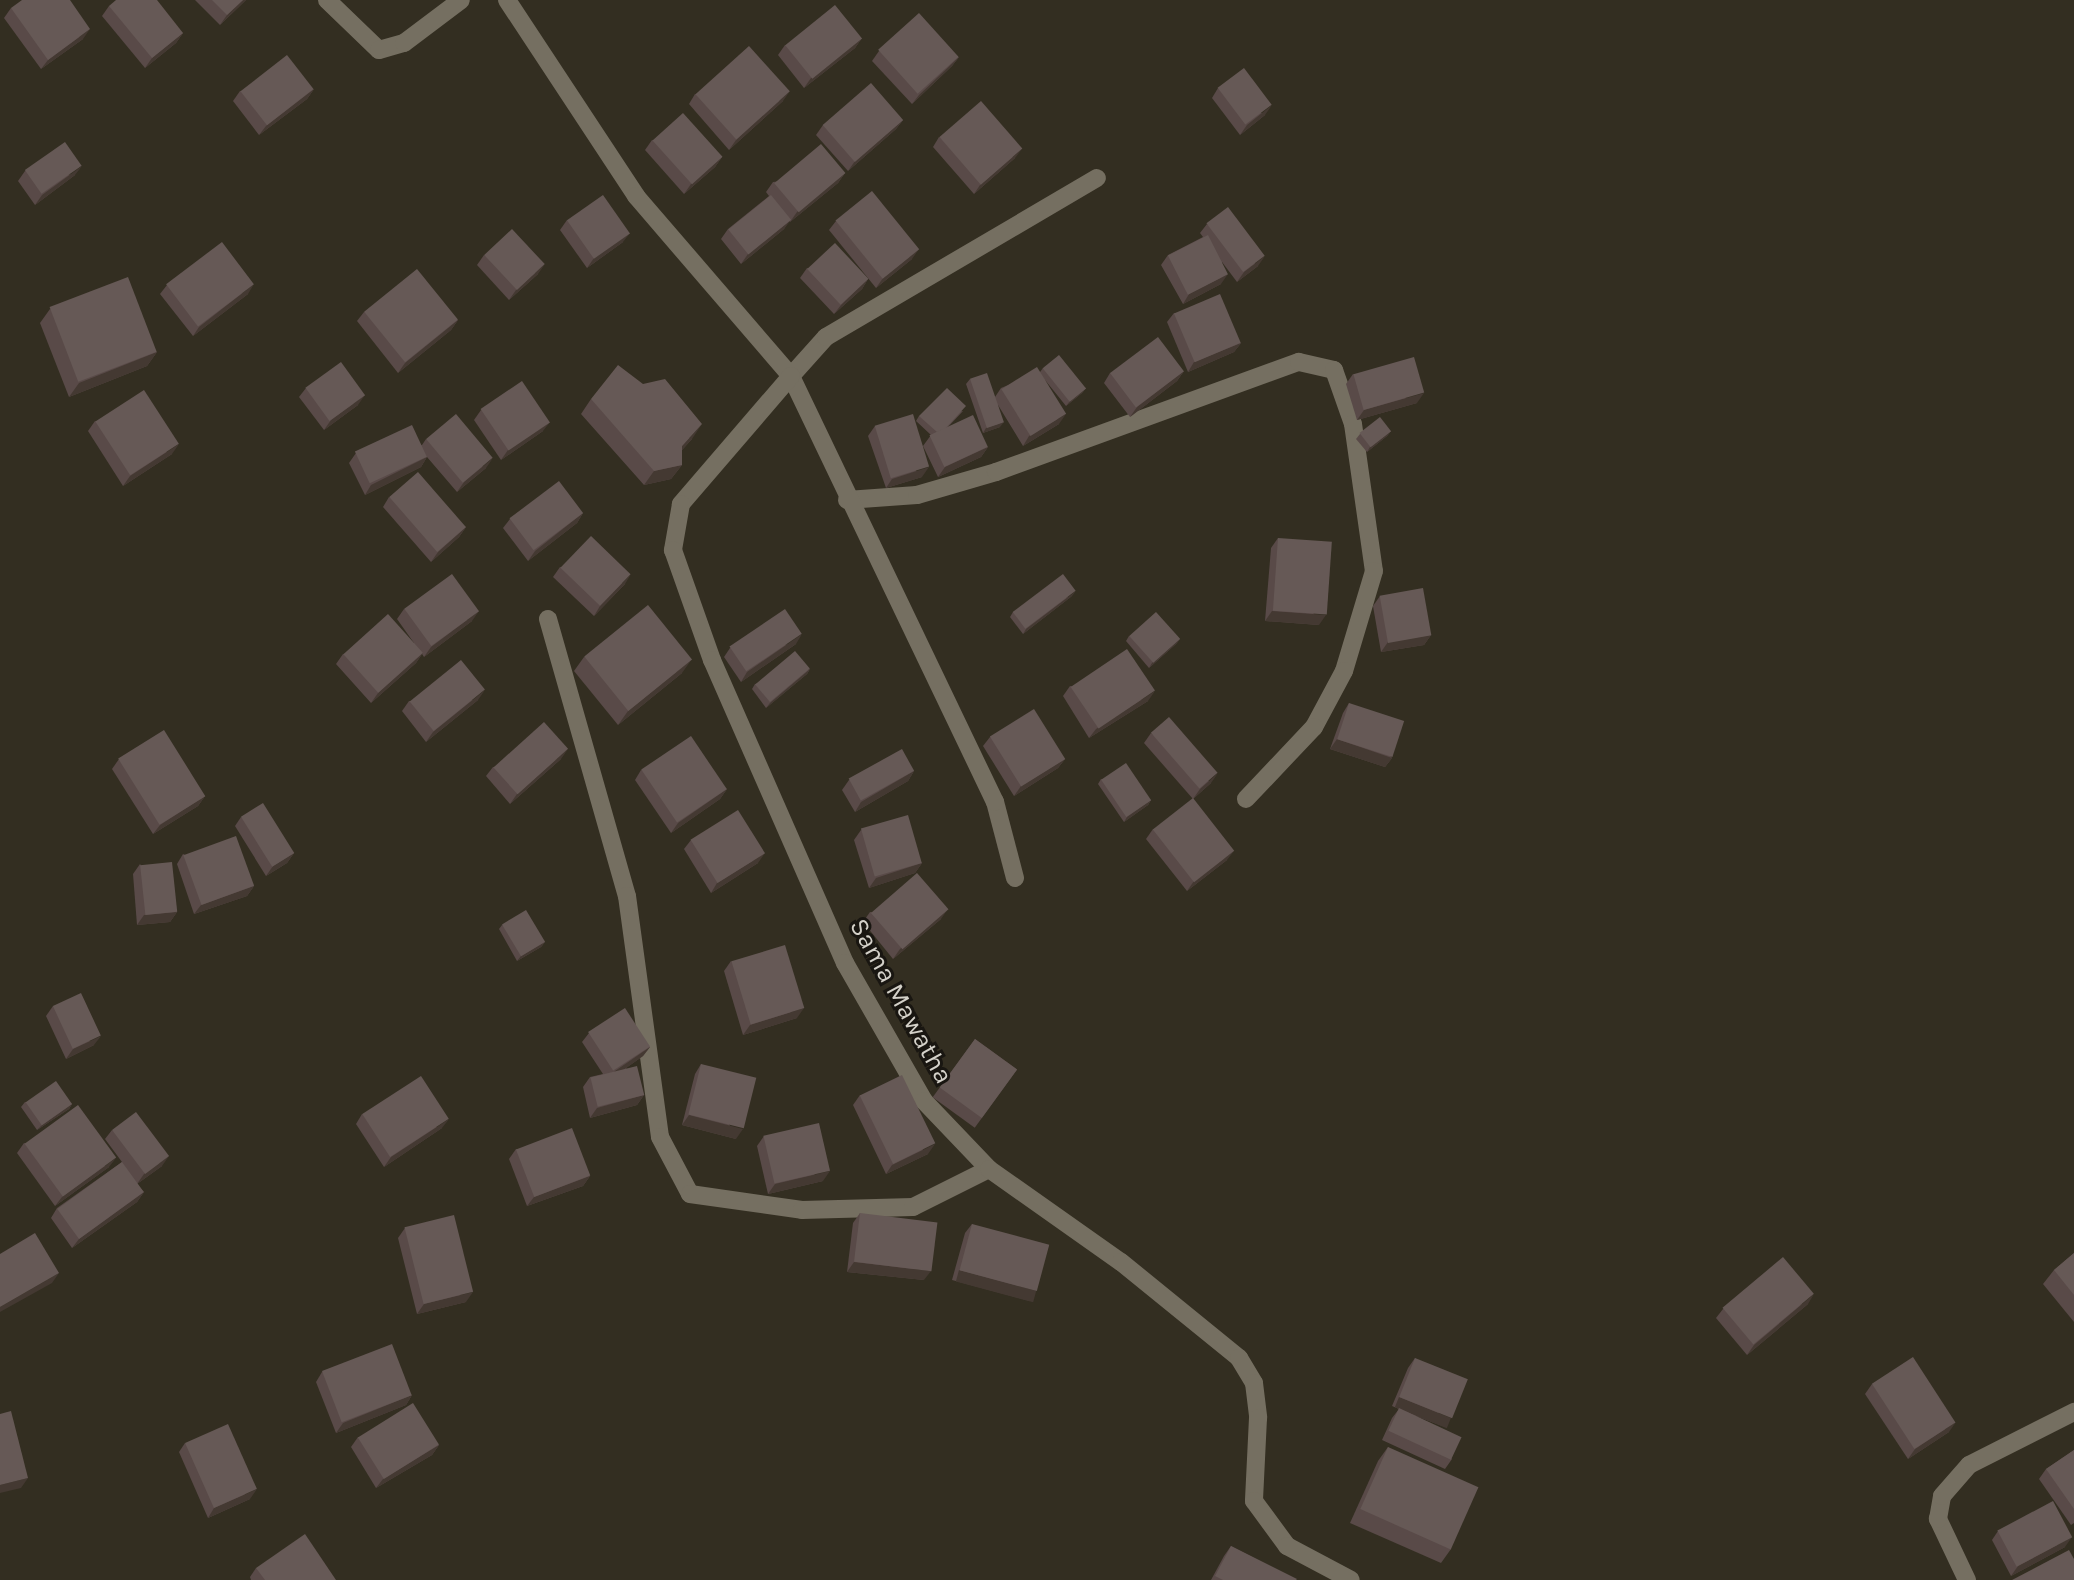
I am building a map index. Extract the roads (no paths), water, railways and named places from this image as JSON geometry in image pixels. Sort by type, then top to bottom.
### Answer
[{"type":"street","points":[[327,0],[379,50],[404,43],[461,0]]},
{"type":"street","points":[[507,0],[636,196],[791,376],[847,500],[995,802],[1015,878]]},
{"type":"street","name":"Sama Mawatha","points":[[1097,178],[827,337],[746,424],[681,505],[673,550],[712,660],[845,964],[924,1101],[989,1169],[1122,1262],[1239,1358],[1254,1383],[1254,1501],[1287,1546],[1351,1580]]},
{"type":"street","points":[[847,500],[917,495],[996,472],[1298,362],[1335,370],[1353,424],[1374,570],[1343,671],[1314,727],[1246,799]]},
{"type":"street","points":[[548,619],[627,896],[660,1137],[690,1194],[802,1210],[913,1207],[989,1169]]},
{"type":"street","points":[[1967,1580],[1938,1519],[1942,1496],[1969,1465],[2074,1412]]}]
